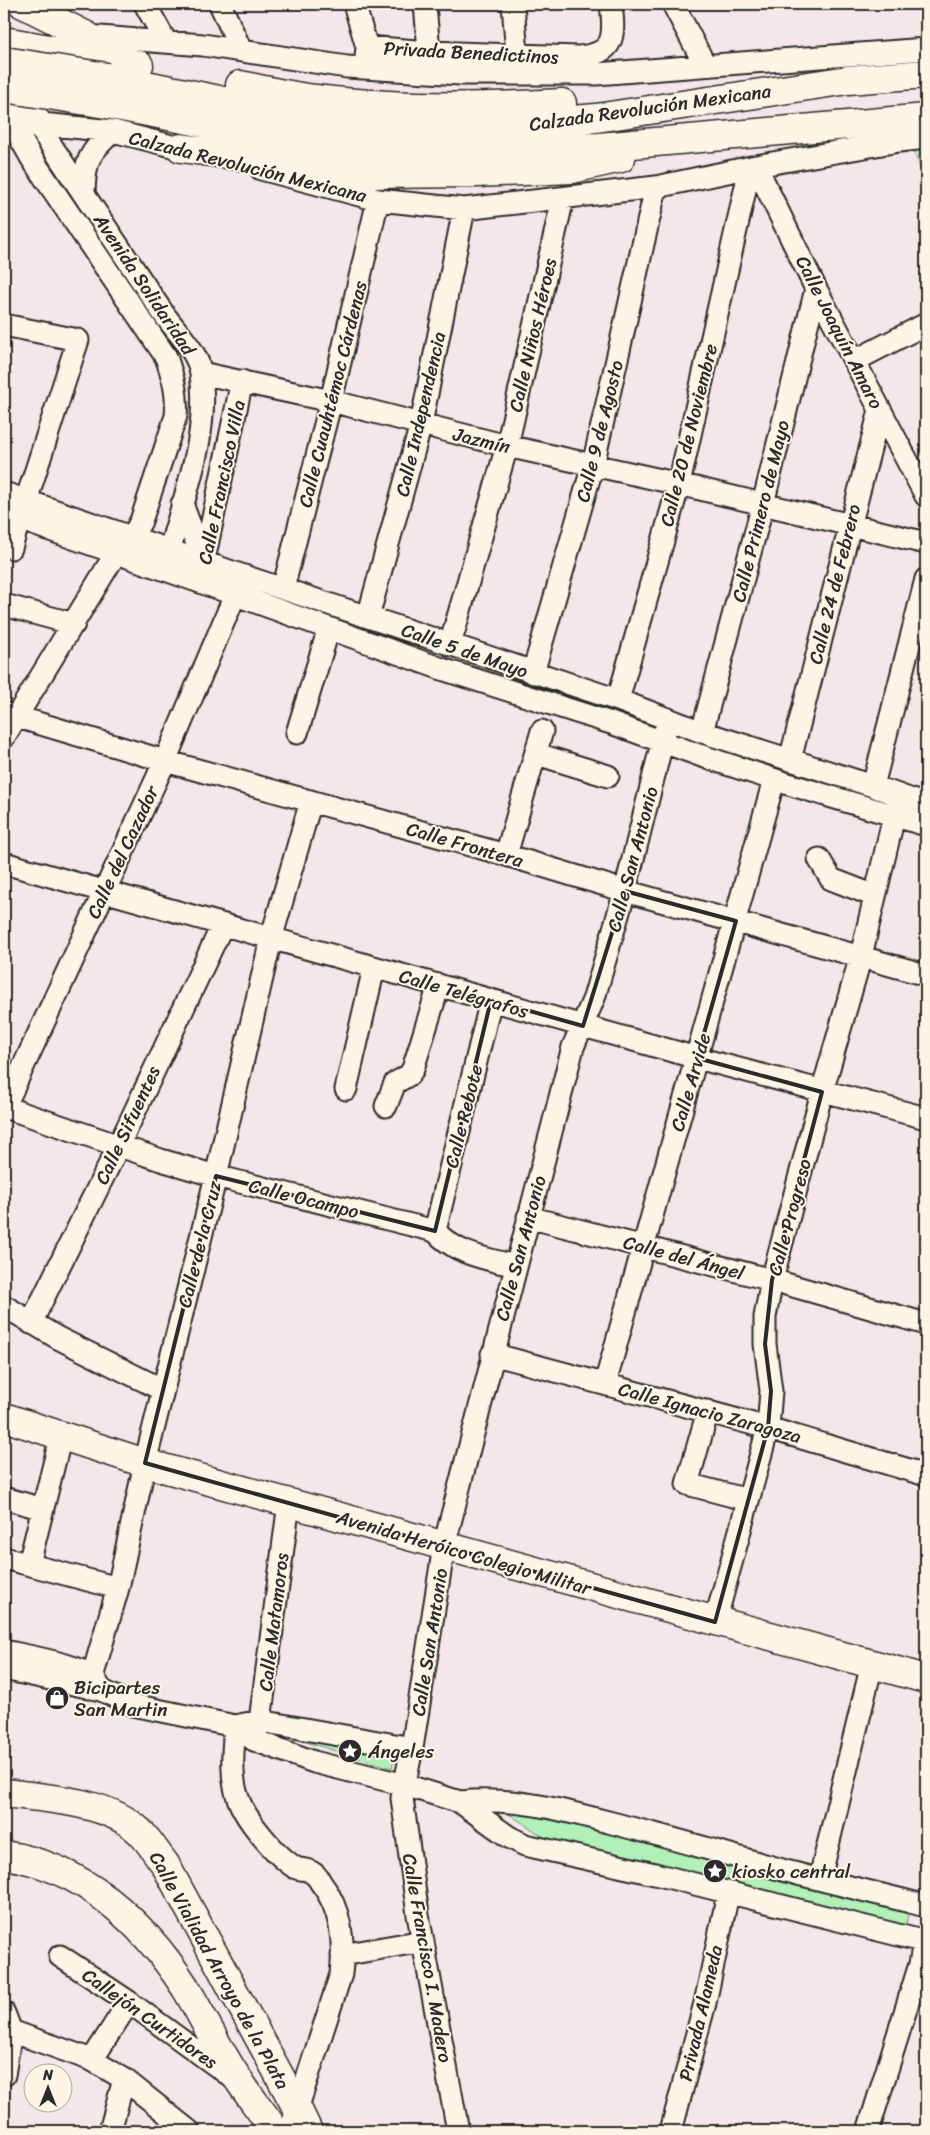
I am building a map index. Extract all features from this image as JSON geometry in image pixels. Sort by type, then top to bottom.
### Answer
[{"type":"main road","points":[[39,7],[87,36]]},
{"type":"main road","points":[[4,40],[314,99],[394,106],[484,108],[616,100],[726,98]]},
{"type":"main road","name":"Avenida Solidaridad","points":[[4,47],[37,124]]},
{"type":"main road","name":"Calzada Revolución Mexicana","points":[[4,62],[107,77],[297,116],[351,122],[436,127],[516,125],[596,118],[848,80],[926,74]]},
{"type":"main road","name":"Calzada Revolución Mexicana","points":[[4,88],[106,104],[258,134],[341,147],[426,150],[599,147],[683,140],[908,127]]},
{"type":"main road","points":[[181,148],[374,174],[476,173],[572,169],[618,160],[683,140]]},
{"type":"main road","name":"Avenida Heróico Colegio Militar","points":[[4,1417],[144,1463],[926,1679]]},
{"type":"main road","name":"Calle Vialidad Arroyo de la Plata","points":[[4,1793],[71,1802],[108,1811],[139,1830],[165,1864],[298,2124]]},
{"type":"main road","name":"Calle Vialidad Arroyo de la Plata","points":[[4,1855],[20,1858],[64,1873],[107,1898],[139,1927],[160,1951],[185,1987],[239,2082],[275,2131]]},
{"type":"street","points":[[145,4],[166,42]]},
{"type":"street","points":[[220,4],[241,50]]},
{"type":"street","points":[[354,4],[367,47]]},
{"type":"street","points":[[425,4],[429,52]]},
{"type":"street","points":[[513,4],[517,55]]},
{"type":"street","name":"Privada Benedictinos","points":[[365,68],[367,47],[429,52],[578,57],[596,55],[607,48],[611,36],[611,4]]},
{"type":"street","points":[[674,4],[705,65]]},
{"type":"street","name":"Calzada Revolución Mexicana","points":[[4,40],[87,36],[241,50],[365,68],[461,74],[596,74],[926,49]]},
{"type":"street","name":"Calzada Revolución Mexicana","points":[[6,115],[37,124],[113,131],[378,200],[464,209],[656,187],[753,167],[908,127],[926,138]]},
{"type":"street","name":"Avenida Solidaridad","points":[[4,737],[10,715],[74,624],[116,553],[132,537],[141,521],[176,416],[176,386],[166,357],[32,159],[6,115]]},
{"type":"street","name":"Avenida Solidaridad","points":[[37,124],[163,313],[194,354],[201,373],[203,414],[167,560]]},
{"type":"street","points":[[84,194],[84,168],[95,148],[113,131]]},
{"type":"street","name":"Calle Joaquín Amaro","points":[[753,167],[926,496]]},
{"type":"street","name":"Calle 20 de Noviembre","points":[[618,700],[679,484],[753,167]]},
{"type":"street","name":"Calle 9 de Agosto","points":[[534,673],[593,465],[656,187]]},
{"type":"street","name":"Calle Niños Héroes","points":[[450,644],[506,446],[563,198]]},
{"type":"street","name":"Calle Cuauhtémoc Cárdenas","points":[[283,589],[332,401],[378,200]]},
{"type":"street","name":"Calle Independencia","points":[[368,617],[421,424],[464,209]]},
{"type":"street","name":"Calle Primero de Mayo","points":[[702,732],[763,504],[816,289]]},
{"type":"street","points":[[4,325],[78,340],[16,512],[11,548]]},
{"type":"street","points":[[854,360],[925,327]]},
{"type":"street","name":"Jazmín","points":[[201,373],[332,401],[506,446],[679,484],[926,543]]},
{"type":"street","name":"Calle Francisco Villa","points":[[202,572],[242,382]]},
{"type":"street","name":"Calle 24 de Febrero","points":[[790,760],[880,410]]},
{"type":"street","name":"Calle 5 de Mayo","points":[[4,493],[16,512],[116,553],[167,560],[202,572],[283,589],[618,700],[702,732],[873,786],[926,805]]},
{"type":"street","points":[[182,504],[202,572]]},
{"type":"street","name":"Calle 5 de Mayo","points":[[16,512],[132,537],[167,560]]},
{"type":"street","name":"Calle 5 de Mayo","points":[[202,572],[235,595],[442,669],[611,723],[774,780],[926,825]]},
{"type":"street","points":[[873,786],[926,579]]},
{"type":"street","name":"Calle del Cazador","points":[[4,1107],[165,761],[235,595]]},
{"type":"street","points":[[4,605],[74,624]]},
{"type":"street","points":[[298,733],[329,628]]},
{"type":"street","name":"Calle Frontera","points":[[10,715],[165,761],[506,855],[624,891],[926,975]]},
{"type":"street","name":"Calle San Antonio","points":[[404,1785],[412,1748],[444,1546],[492,1354],[573,1047],[594,998],[624,891],[668,719]]},
{"type":"street","points":[[506,855],[537,754],[542,731]]},
{"type":"street","points":[[537,754],[608,776]]},
{"type":"street","name":"Calle Arvide","points":[[605,1384],[774,780]]},
{"type":"street","name":"Calle de la Cruz","points":[[94,1685],[118,1588],[144,1463],[216,1176],[270,939],[311,801]]},
{"type":"street","name":"Calle Progreso","points":[[715,1622],[768,1428],[771,1392],[765,1344],[765,1317],[772,1280],[822,1092],[861,956],[894,816]]},
{"type":"street","points":[[819,859],[831,879],[875,896]]},
{"type":"street","name":"Calle Telégrafos","points":[[4,863],[222,926],[440,985],[697,1058],[926,1118]]},
{"type":"street","name":"Calle Sifuentes","points":[[31,1323],[119,1145],[222,926]]},
{"type":"street","points":[[346,1088],[374,968]]},
{"type":"street","points":[[386,1106],[395,1083],[409,1075],[413,1069],[440,985]]},
{"type":"street","name":"Calle Rebote","points":[[435,1231],[492,1000]]},
{"type":"street","name":"Calle Ocampo","points":[[4,1107],[216,1176],[435,1231],[446,1243],[464,1252],[515,1266]]},
{"type":"street","name":"Calle del Ángel","points":[[528,1217],[772,1280],[926,1324]]},
{"type":"street","points":[[4,1306],[31,1323],[163,1390]]},
{"type":"street","name":"Calle Ignacio Zaragoza","points":[[492,1354],[708,1411],[926,1475]]},
{"type":"street","points":[[708,1411],[687,1484],[748,1500]]},
{"type":"street","points":[[29,1564],[61,1436]]},
{"type":"street","points":[[4,1498],[43,1509]]},
{"type":"street","name":"Calle Matamoros","points":[[257,1731],[289,1503]]},
{"type":"street","points":[[4,1558],[118,1588]]},
{"type":"street","points":[[4,1651],[65,1666],[94,1685],[133,1705],[257,1731],[412,1748]]},
{"type":"street","points":[[820,1878],[872,1664]]},
{"type":"street","points":[[4,1669],[94,1685]]},
{"type":"street","points":[[235,1726],[234,1781],[237,1796],[242,1807],[274,1851],[297,1868],[311,1872],[331,1896],[337,1910],[342,1955],[341,1974],[298,2124]]},
{"type":"street","points":[[257,1731],[314,1762],[404,1785],[460,1802],[502,1832],[525,1845],[655,1874],[728,1894],[926,1942]]},
{"type":"street","name":"Calle Francisco I. Madero","points":[[404,1785],[402,1798],[423,1941],[458,2131]]},
{"type":"street","points":[[460,1802],[484,1800],[513,1801],[557,1809],[926,1907]]},
{"type":"street","name":"Privada Alameda","points":[[671,2131],[705,2003],[728,1894]]},
{"type":"street","points":[[926,1907],[914,1916],[912,1924],[913,1931],[918,1938],[926,1942]]},
{"type":"street","points":[[342,1955],[423,1941]]},
{"type":"street","points":[[868,2131],[926,1942]]},
{"type":"street","name":"Callejón Curtidores","points":[[60,1956],[129,2002],[239,2082]]},
{"type":"street","points":[[92,2060],[129,2002]]},
{"type":"street","points":[[4,2074],[7,2022],[92,2060],[124,2079],[189,2131]]},
{"type":"street","points":[[110,2131],[124,2079]]},
{"type":"highlighted area","points":[[625,891],[736,921],[697,1058],[822,1092],[772,1280],[765,1344],[771,1391],[768,1428],[715,1622],[145,1463],[216,1176],[435,1231],[491,1000],[583,1026]]},
{"type":"green space","points":[[926,146],[926,184],[914,150]]},
{"type":"green space","points":[[283,1735],[395,1753],[392,1768]]},
{"type":"green space","points":[[506,1812],[557,1820],[909,1910],[904,1933],[550,1841]]},
{"type":"place","name":"Bicipartes San Martin","points":[[57,1698]]},
{"type":"place","name":"Ángeles","points":[[350,1751]]},
{"type":"place","name":"kiosko central","points":[[715,1871]]}]
